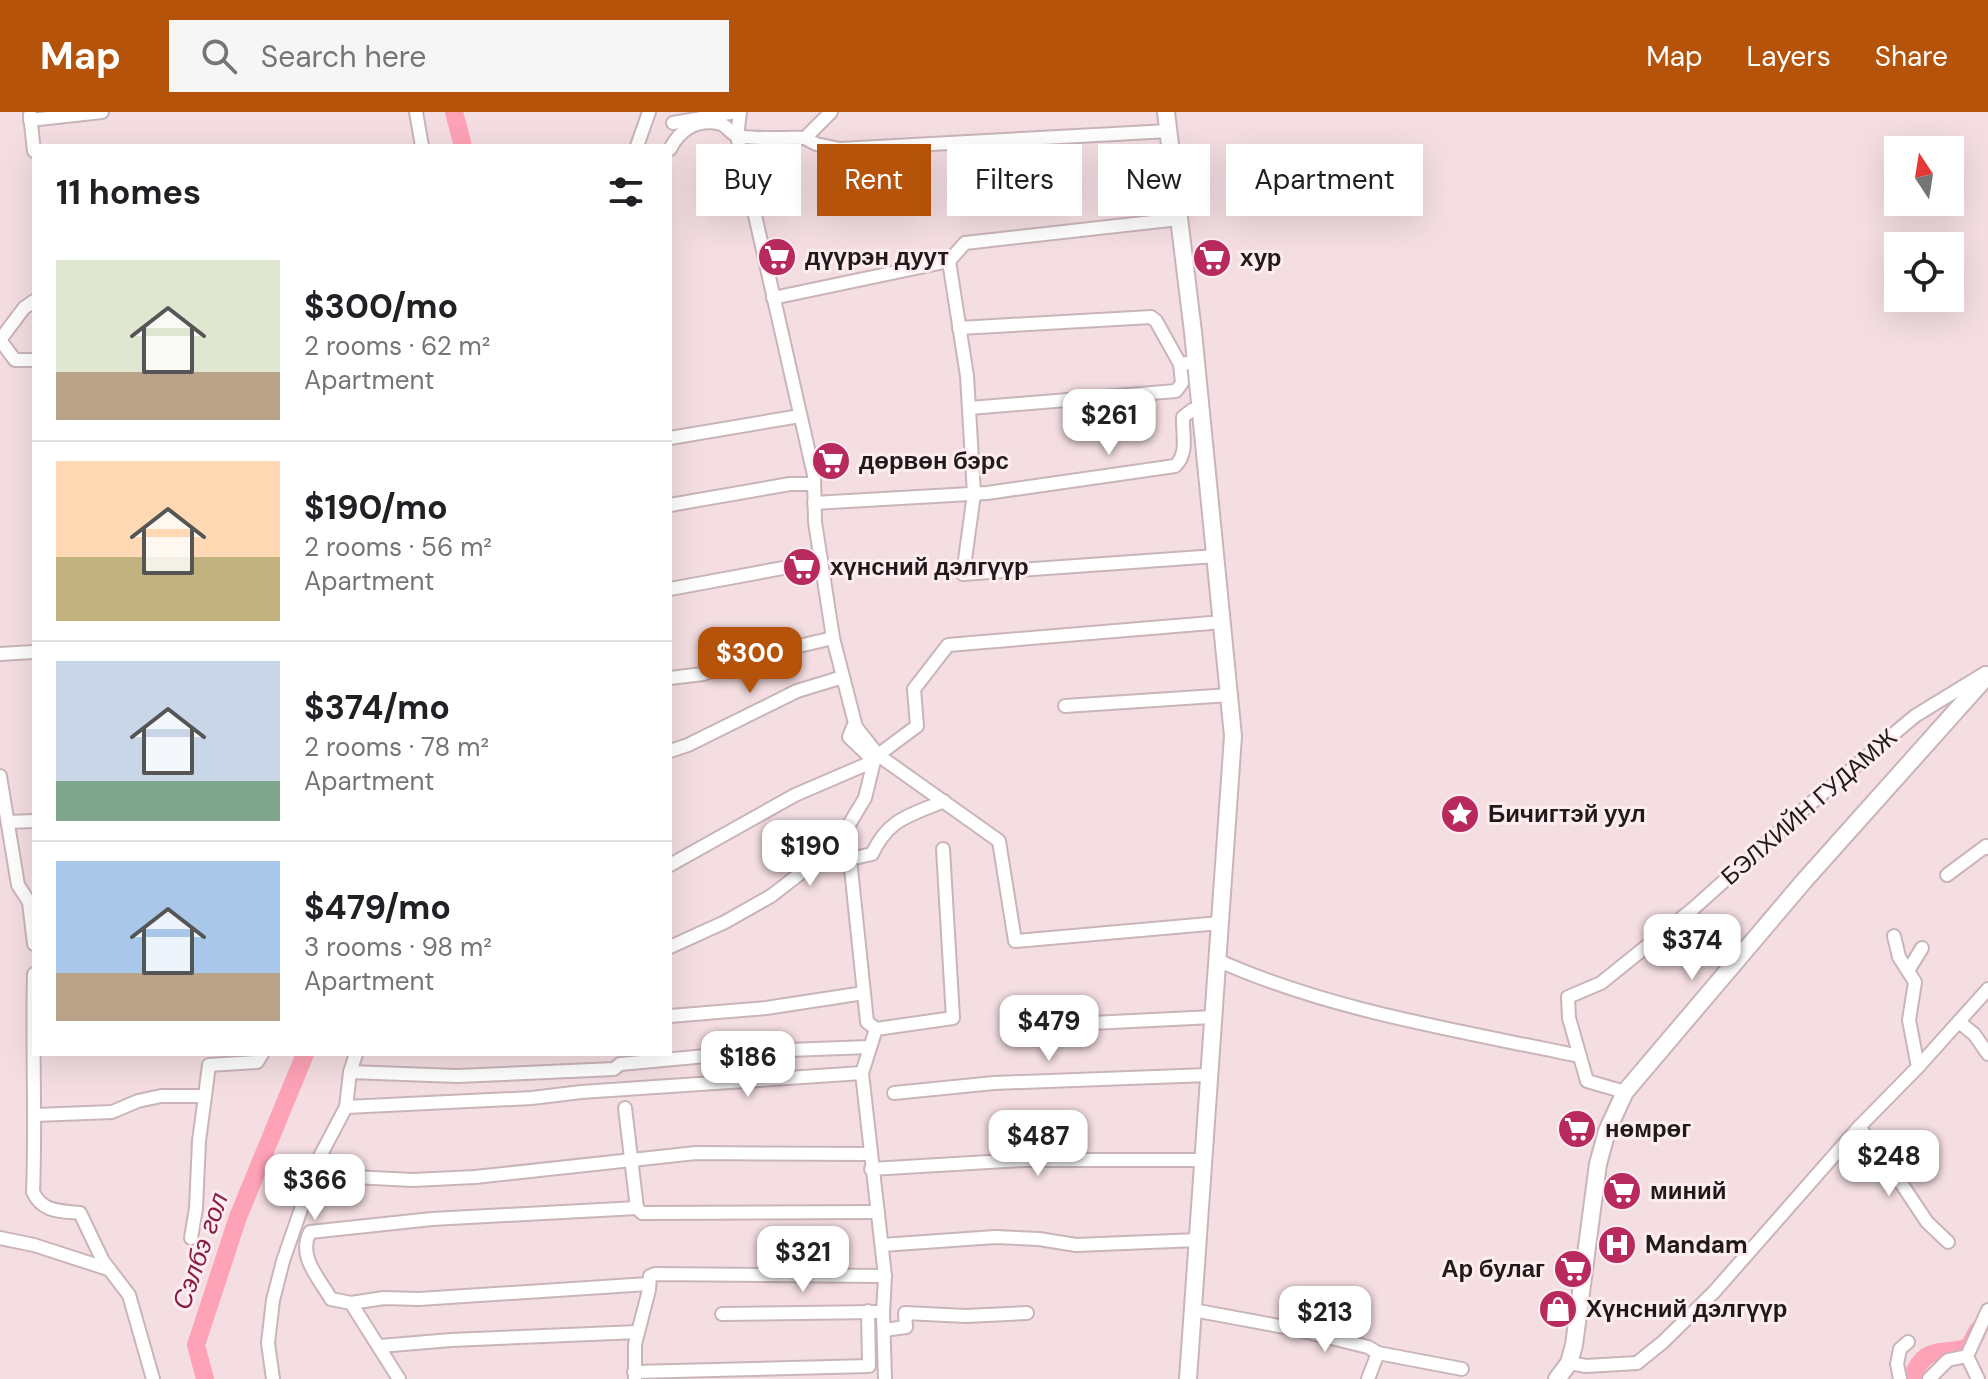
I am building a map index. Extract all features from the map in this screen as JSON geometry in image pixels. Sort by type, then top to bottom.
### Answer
[{"type":"main road","points":[[1166,112],[1179,219],[1188,363],[1201,410],[1233,736],[1188,1379]]},
{"type":"main road","points":[[1557,1379],[1569,1363],[1574,1345],[1598,1164],[1607,1131],[1625,1092],[1804,881],[1988,673]]},
{"type":"street","points":[[33,144],[30,116],[102,112]]},
{"type":"street","points":[[416,112],[422,144]]},
{"type":"street","points":[[638,144],[649,112]]},
{"type":"street","points":[[805,138],[831,112]]},
{"type":"street","points":[[672,145],[677,135],[692,125],[724,125],[738,121]]},
{"type":"street","points":[[738,121],[813,484],[833,638],[856,727],[853,727],[849,737],[999,841],[1015,941],[1220,923]]},
{"type":"street","points":[[673,123],[738,121],[840,149],[1169,131]]},
{"type":"street","points":[[773,298],[949,261],[965,243],[1179,219]]},
{"type":"street","points":[[949,261],[970,408],[974,494],[963,574],[1216,556]]},
{"type":"street","points":[[32,302],[24,308],[0,340],[15,360],[32,360]]},
{"type":"street","points":[[959,328],[1151,317],[1188,363],[1176,391],[970,408]]},
{"type":"street","points":[[814,503],[974,494],[1175,466],[1183,457],[1183,417],[1192,410],[1201,410]]},
{"type":"street","points":[[672,438],[800,416]]},
{"type":"street","points":[[672,505],[790,484],[813,484]]},
{"type":"street","points":[[672,589],[821,561]]},
{"type":"street","points":[[672,864],[795,795],[876,758],[917,726],[914,689],[948,645],[1223,622]]},
{"type":"street","points":[[672,678],[703,674],[756,656],[833,638]]},
{"type":"street","points":[[0,654],[32,652]]},
{"type":"street","name":"БЭЛХИЙН ГУДАМЖ","points":[[1625,1092],[1587,1081],[1569,1018],[1568,997],[1601,983],[1694,908],[1803,810],[1915,716],[1988,673]]},
{"type":"street","points":[[672,750],[797,691],[843,677]]},
{"type":"street","points":[[1065,706],[1230,695]]},
{"type":"street","points":[[672,946],[725,922],[771,896],[802,872],[820,850],[841,838],[865,798],[876,758]]},
{"type":"street","points":[[0,776],[18,885],[29,902],[32,927]]},
{"type":"street","points":[[850,859],[872,854],[882,832],[900,820],[944,801]]},
{"type":"street","points":[[8,822],[32,821]]},
{"type":"street","points":[[841,838],[850,859],[867,1022],[876,1029],[953,1018],[943,849]]},
{"type":"street","points":[[1947,875],[1986,846],[1988,848]]},
{"type":"street","points":[[1894,936],[1899,957],[1915,982],[1909,1020],[1918,1067]]},
{"type":"street","points":[[1908,971],[1922,948]]},
{"type":"street","points":[[1217,960],[1264,981],[1347,1006],[1579,1056]]},
{"type":"street","points":[[1569,1363],[1586,1366],[1637,1363],[1714,1292],[1859,1127],[1988,989]]},
{"type":"street","points":[[672,1016],[766,1008],[864,993]]},
{"type":"street","points":[[1092,1023],[1213,1017]]},
{"type":"street","points":[[1959,1022],[1974,1034],[1988,1054]]},
{"type":"street","points":[[876,1029],[862,1073],[885,1276],[885,1379]]},
{"type":"street","points":[[350,1072],[457,1076],[614,1069],[619,1059],[659,1060],[760,1051],[869,1047]]},
{"type":"street","points":[[32,1056],[36,1115],[33,1192],[38,1202],[48,1209],[80,1213],[109,1269],[129,1295],[153,1379]]},
{"type":"street","points":[[191,1238],[209,1065],[257,1062],[261,1056]]},
{"type":"street","points":[[273,1379],[268,1343],[273,1300],[283,1261],[318,1160],[346,1107],[355,1056]]},
{"type":"street","points":[[659,1060],[662,1087]]},
{"type":"street","points":[[346,1107],[532,1098],[862,1073]]},
{"type":"street","points":[[894,1093],[994,1083],[1208,1075]]},
{"type":"street","points":[[36,1115],[112,1112],[161,1096],[205,1096]]},
{"type":"street","points":[[625,1108],[637,1208],[642,1213],[878,1212]]},
{"type":"street","points":[[1859,1127],[1927,1222],[1948,1242]]},
{"type":"street","points":[[353,1177],[413,1180],[460,1178],[696,1153],[870,1154]]},
{"type":"street","points":[[871,1169],[1024,1160],[1203,1160]]},
{"type":"street","points":[[637,1208],[432,1219],[310,1232],[304,1243],[305,1256],[331,1299],[351,1303],[384,1298],[434,1299],[648,1284]]},
{"type":"street","points":[[882,1245],[995,1237],[1076,1245],[1198,1240]]},
{"type":"street","points":[[0,1238],[34,1245],[109,1269]]},
{"type":"street","points":[[868,1311],[869,1366],[635,1375],[638,1332],[650,1276],[655,1274],[885,1276]]},
{"type":"street","points":[[351,1303],[399,1379]]},
{"type":"street","points":[[1193,1310],[1325,1336],[1368,1347],[1378,1353],[1462,1369]]},
{"type":"street","points":[[1967,1356],[1988,1310]]},
{"type":"street","points":[[722,1314],[883,1313]]},
{"type":"street","points":[[884,1330],[906,1327],[905,1313],[966,1316],[1027,1313]]},
{"type":"street","points":[[380,1346],[638,1332]]},
{"type":"street","points":[[1900,1379],[1897,1364],[1900,1349],[1908,1342]]},
{"type":"street","points":[[1368,1379],[1378,1353]]},
{"type":"street","points":[[1929,1379],[1948,1360],[1967,1356]]},
{"type":"street","points":[[1967,1356],[1978,1379]]},
{"type":"waterway","name":"Сэлбэ гол","points":[[454,112],[462,144]]},
{"type":"waterway","name":"Сэлбэ гол","points":[[205,1379],[196,1345],[238,1217],[304,1056]]},
{"type":"waterway","points":[[1911,1379],[1928,1355],[1969,1347],[1978,1330]]},
{"type":"place","name":"дүүрэн дуут","points":[[777,257]]},
{"type":"place","name":"хур","points":[[1212,258]]},
{"type":"place","name":"дөрвөн бэрс","points":[[831,461]]},
{"type":"place","name":"хүнсний дэлгүүр","points":[[802,567]]},
{"type":"place","name":"Бичигтэй уул","points":[[1460,814]]},
{"type":"place","name":"нөмрөг","points":[[1577,1129]]},
{"type":"place","name":"миний","points":[[1622,1191]]},
{"type":"place","name":"Mandam","points":[[1617,1245]]},
{"type":"place","name":"Ар булаг","points":[[1573,1269]]},
{"type":"place","name":"Хүнсний дэлгүүр","points":[[1558,1309]]}]
